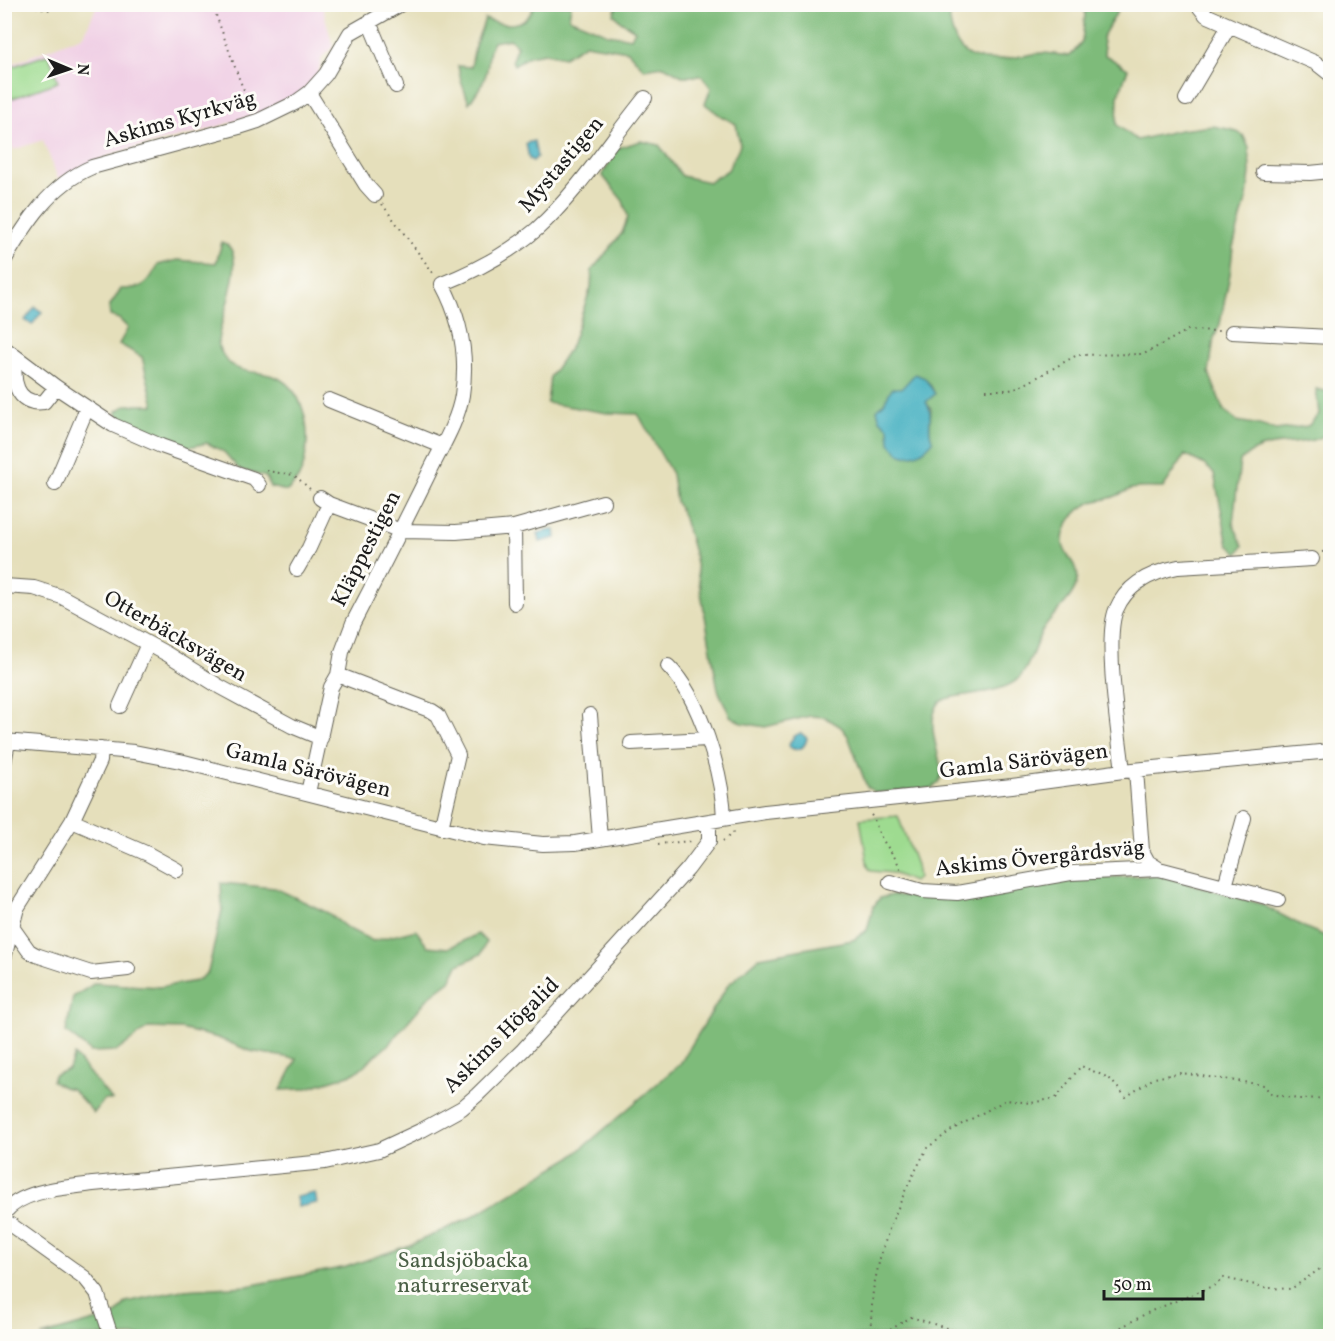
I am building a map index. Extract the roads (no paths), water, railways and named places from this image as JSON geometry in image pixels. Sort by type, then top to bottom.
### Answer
[{"type":"street","name":"Askims Kyrkväg","points":[[4,261],[42,204],[82,172],[112,161],[258,121],[295,103],[309,93],[326,74],[350,33],[401,4]]},
{"type":"street","points":[[1197,4],[1206,15],[1316,63],[1330,74]]},
{"type":"street","points":[[369,22],[396,86]]},
{"type":"street","points":[[1186,99],[1229,26]]},
{"type":"street","points":[[309,93],[366,185],[375,195]]},
{"type":"street","name":"Mystastigen","points":[[442,284],[474,271],[509,250],[537,229],[576,186],[645,98]]},
{"type":"street","points":[[1263,172],[1330,171]]},
{"type":"street","name":"Kläppestigen","points":[[308,793],[331,687],[338,675],[342,652],[353,623],[442,446],[462,397],[464,356],[460,329],[454,306],[442,284]]},
{"type":"street","points":[[1232,332],[1330,337]]},
{"type":"street","points":[[4,348],[87,408],[131,434],[257,482]]},
{"type":"street","points":[[16,358],[14,379],[21,394],[33,402],[44,402],[56,387]]},
{"type":"street","points":[[329,400],[442,446]]},
{"type":"street","points":[[55,484],[87,408]]},
{"type":"street","points":[[297,569],[309,548],[325,501],[401,531],[474,532],[514,527],[603,502]]},
{"type":"street","points":[[514,527],[515,603]]},
{"type":"street","name":"Askims Övergårdsväg","points":[[1159,869],[1148,862],[1142,851],[1114,680],[1112,627],[1117,609],[1128,591],[1137,584],[1157,573],[1178,567],[1312,559]]},
{"type":"street","name":"Otterbäcksvägen","points":[[4,586],[34,588],[55,594],[292,726],[321,738]]},
{"type":"street","points":[[120,706],[148,644]]},
{"type":"street","points":[[668,666],[695,705],[722,795],[724,819]]},
{"type":"street","points":[[338,675],[438,715],[458,756],[441,828]]},
{"type":"street","points":[[590,715],[600,839]]},
{"type":"street","points":[[631,743],[707,739]]},
{"type":"street","points":[[4,763],[6,741]]},
{"type":"street","name":"Gamla Särövägen","points":[[6,741],[101,749],[180,761],[484,838],[543,844],[575,843],[765,812],[1000,788],[1130,770],[1330,751]]},
{"type":"street","points":[[4,958],[17,908],[72,821],[100,761],[101,749]]},
{"type":"street","points":[[1225,886],[1244,818]]},
{"type":"street","points":[[72,821],[148,854],[177,870]]},
{"type":"street","name":"Askims Högalid","points":[[4,1213],[18,1202],[32,1196],[60,1189],[325,1162],[379,1150],[462,1108],[523,1050],[688,869],[709,841],[708,822]]},
{"type":"street","name":"Askims Övergårdsväg","points":[[896,884],[939,893],[957,893],[1071,873],[1159,869],[1278,900]]},
{"type":"street","points":[[12,927],[29,951],[36,955],[91,972],[128,969]]},
{"type":"street","points":[[4,1220],[86,1278],[97,1293],[111,1336]]},
{"type":"water","points":[[534,141],[537,157],[533,161],[529,159],[526,143]]},
{"type":"water","points":[[35,307],[42,312],[32,325],[25,320]]},
{"type":"water","points":[[915,374],[925,378],[935,394],[926,402],[930,411],[930,431],[933,441],[919,453],[906,455],[901,454],[890,443],[889,428],[880,420],[877,410],[884,403],[892,388],[902,388]]},
{"type":"water","points":[[555,529],[556,538],[540,542],[538,533]]},
{"type":"water","points":[[801,733],[807,738],[803,747],[798,749],[789,747],[793,738]]},
{"type":"water","points":[[315,1193],[317,1203],[298,1207],[296,1197]]},
{"type":"park label","name":"Sandsjöbacka naturreservat","points":[[463,1274]]}]
